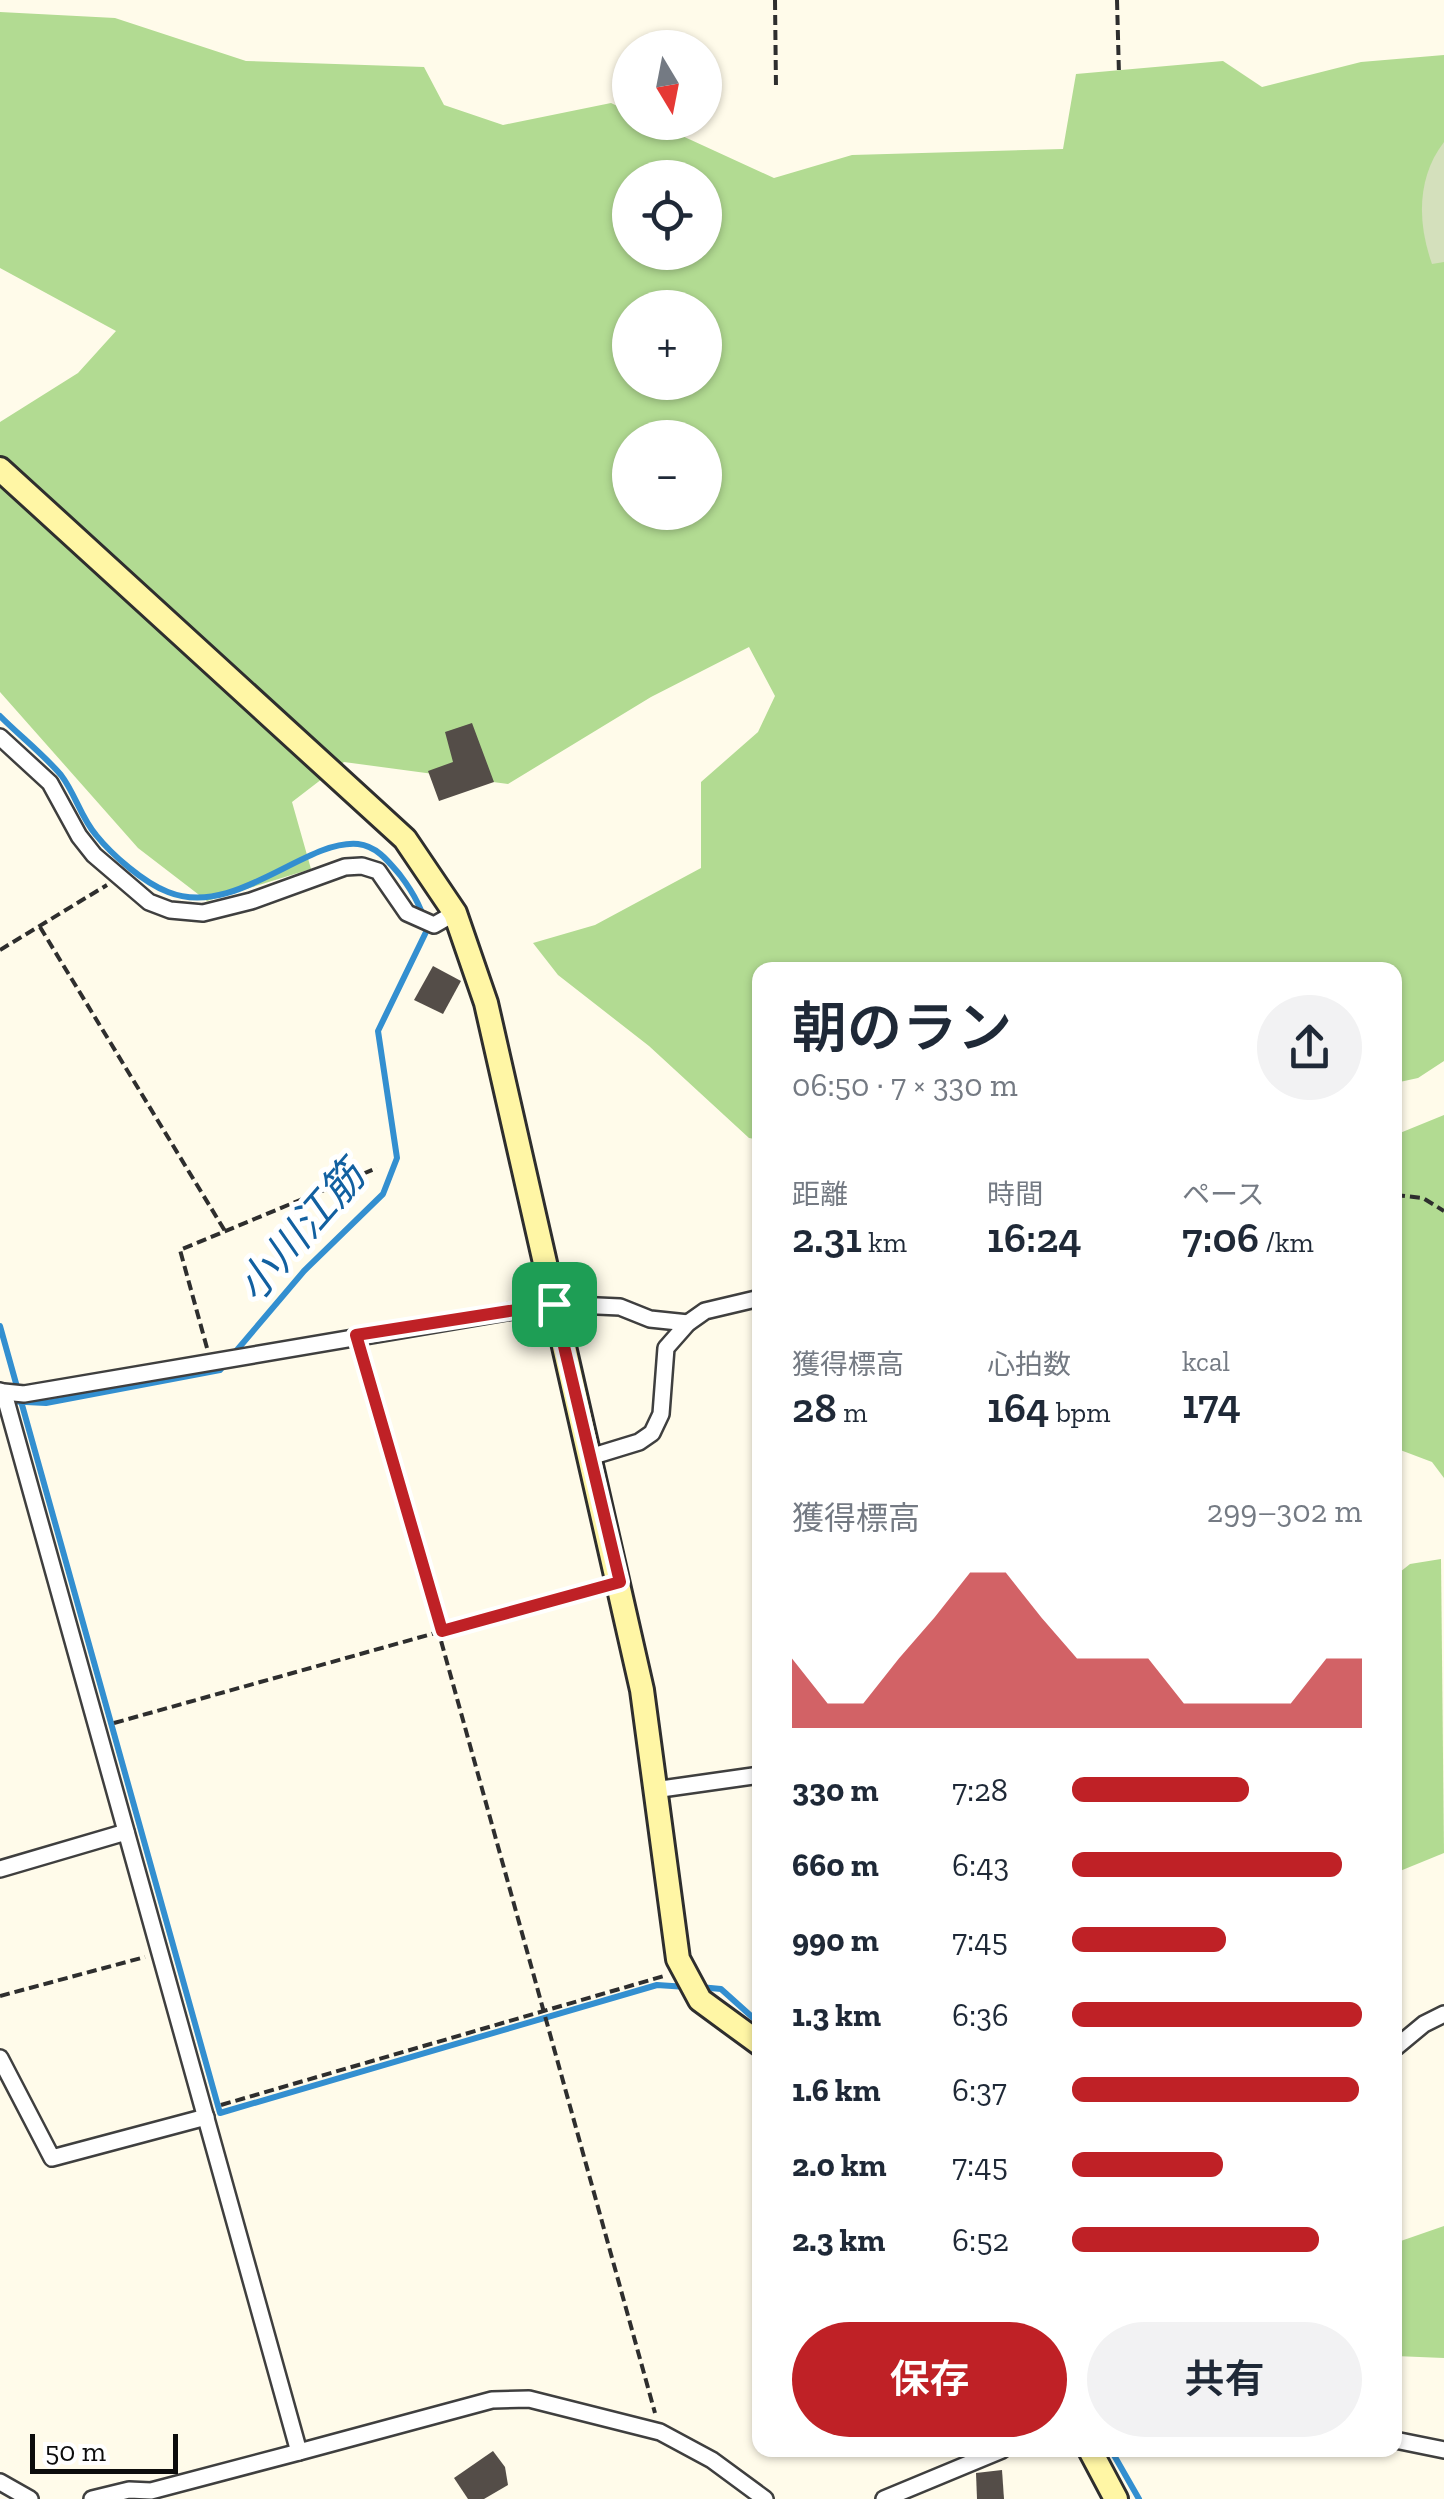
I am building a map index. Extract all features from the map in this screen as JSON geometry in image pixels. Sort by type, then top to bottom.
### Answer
[{"type":"street","points":[[0,469],[405,840],[486,1004],[620,1582],[650,1737],[674,1942],[683,1971],[700,2000],[752,2038]]},
{"type":"street","points":[[0,738],[50,783],[79,836],[119,878],[149,902],[170,910],[203,913],[251,902],[346,866],[362,866],[378,871],[414,918],[444,919]]},
{"type":"street","points":[[590,1457],[639,1442],[652,1433],[660,1414],[666,1348],[688,1323],[705,1311],[752,1300]]},
{"type":"street","points":[[299,2452],[9,1396],[554,1304],[620,1307],[650,1319],[688,1323]]},
{"type":"street","points":[[654,1790],[752,1776]]},
{"type":"street","points":[[0,1868],[126,1832]]},
{"type":"street","points":[[1402,2042],[1444,2014]]},
{"type":"street","points":[[0,2058],[52,2158],[206,2117]]},
{"type":"street","points":[[92,2499],[128,2490],[150,2495],[492,2400],[530,2398],[660,2432],[712,2460],[765,2499]]},
{"type":"street","points":[[1402,2441],[1444,2450]]},
{"type":"street","points":[[884,2499],[985,2457]]},
{"type":"street","points":[[1094,2457],[1116,2499]]},
{"type":"street","points":[[0,2482],[30,2499]]},
{"type":"path","points":[[775,0],[776,88]]},
{"type":"path","points":[[1116,0],[1119,74]]},
{"type":"path","points":[[0,950],[119,878]]},
{"type":"path","points":[[40,927],[225,1231]]},
{"type":"path","points":[[216,1361],[180,1250],[377,1168]]},
{"type":"path","points":[[1402,1196],[1424,1198],[1444,1211]]},
{"type":"path","points":[[356,1335],[442,1631],[660,2432]]},
{"type":"path","points":[[119,1721],[620,1582]]},
{"type":"path","points":[[0,1996],[160,1954]]},
{"type":"path","points":[[224,2104],[683,1971]]},
{"type":"green space","points":[[0,12],[115,18],[246,61],[424,67],[444,105],[503,125],[611,103],[612,140],[691,140],[774,178],[852,155],[1063,149],[1076,74],[1223,61],[1262,87],[1361,62],[1444,55],[1444,1061],[1418,1078],[1402,1081],[1402,962],[752,962],[752,1139],[749,1138],[649,1046],[558,975],[533,943],[595,925],[701,868],[701,782],[758,732],[775,696],[749,647],[651,697],[508,784],[344,762],[292,802],[311,869],[207,901],[138,848],[0,692],[0,422],[78,373],[116,331],[0,268]]},
{"type":"green space","points":[[1444,142],[1444,262],[1432,264],[1422,200],[1429,170]]},
{"type":"green space","points":[[1444,1115],[1444,1478],[1432,1462],[1402,1451],[1402,1132]]},
{"type":"green space","points":[[1441,1559],[1444,1853],[1402,1870],[1402,1570],[1410,1564]]},
{"type":"green space","points":[[1444,2226],[1444,2358],[1402,2356],[1402,2241]]},
{"type":"building","points":[[472,723],[494,782],[439,801],[428,771],[453,762],[445,732]]},
{"type":"building","points":[[433,966],[461,981],[443,1014],[414,1000]]},
{"type":"building","points":[[493,2451],[505,2467],[508,2485],[484,2499],[468,2499],[454,2478]]},
{"type":"building","points":[[1002,2470],[1004,2499],[977,2499],[976,2473]]},
{"type":"waterway","name":"小川江筋","points":[[0,716],[61,775],[103,843],[129,868],[159,888],[193,897],[218,895],[315,853],[337,846],[365,845],[377,851],[400,875],[417,901],[427,930],[378,1031],[397,1158],[383,1194],[304,1271],[220,1370],[46,1403],[6,1401]]},
{"type":"waterway","points":[[0,1326],[220,2113],[657,1985],[687,1987]]},
{"type":"waterway","points":[[700,1987],[721,1989],[752,2017]]},
{"type":"waterway","points":[[1115,2457],[1139,2499]]},
{"type":"route","points":[[554,1304],[620,1582],[442,1631],[356,1335],[554,1304]]}]
